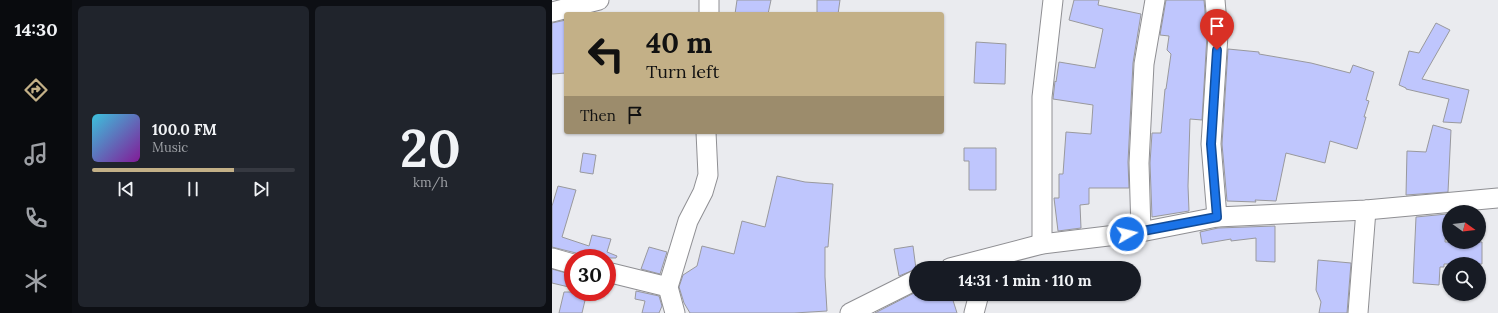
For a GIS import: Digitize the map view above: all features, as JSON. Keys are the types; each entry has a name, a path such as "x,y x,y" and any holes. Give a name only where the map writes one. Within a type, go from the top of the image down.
{"street":[{"path":"552,12 599,0"},
{"path":"709,0 709,12"},
{"path":"1042,244 1042,97 1053,0"},
{"path":"1141,232 1139,163 1144,64 1154,0"},
{"path":"1215,0 1218,35 1211,144 1217,217"},
{"path":"676,313 668,287 688,221 703,192 708,176 706,134"},
{"path":"993,261 1042,244 1141,232 1217,217 1366,210 1498,198"},
{"path":"1358,313 1366,210"},
{"path":"552,258 564,261"},
{"path":"616,274 668,287"},
{"path":"850,313 909,284"},
{"path":"974,313 977,301"}],"building":[{"path":"737,0 771,0 768,12 735,12"},
{"path":"817,0 840,0 838,12 817,12"},
{"path":"1074,0 1099,0 1098,5 1141,14 1133,63 1128,162 1129,188 1089,188 1089,204 1080,205 1081,228 1058,231 1054,198 1059,198 1059,174 1063,174 1066,132 1091,134 1093,105 1053,99 1059,62 1095,68 1103,29 1069,20"},
{"path":"1166,0 1204,0 1207,35 1202,120 1190,119 1188,186 1189,211 1152,217 1150,163 1152,133 1161,133 1165,89 1171,54 1167,50 1169,36 1160,35"},
{"path":"564,20 564,73 552,74 552,23"},
{"path":"1436,23 1450,30 1422,79 1469,90 1461,123 1443,122 1449,99 1406,89 1399,85 1409,51 1419,53"},
{"path":"976,42 1006,44 1005,84 974,83"},
{"path":"1228,49 1259,52 1259,54 1311,63 1350,73 1353,65 1374,72 1366,100 1369,101 1364,117 1366,117 1357,149 1330,141 1325,163 1286,153 1276,201 1227,201 1222,144"},
{"path":"1433,125 1451,130 1448,192 1406,195 1407,151 1426,152"},
{"path":"964,148 996,148 996,190 969,190 969,161 964,161"},
{"path":"583,153 596,155 593,174 580,172"},
{"path":"777,176 805,182 833,184 828,247 825,247 827,311 794,313 690,313 684,303 679,287 683,275 697,266 702,246 734,254 742,221 765,227"},
{"path":"558,186 576,190 562,237 589,246 592,235 611,239 608,249 564,250 552,247 552,206"},
{"path":"1442,214 1442,249 1482,249 1482,257 1442,257 1439,285 1413,283 1416,217"},
{"path":"1275,226 1275,262 1256,261 1256,238 1231,241 1231,239 1202,244 1200,232 1218,228"},
{"path":"913,246 915,261 909,261 909,272 899,276 894,249"},
{"path":"649,247 667,252 660,274 641,269"},
{"path":"1318,260 1351,263 1347,313 1319,313 1321,302 1316,290"},
{"path":"552,269 564,272 564,286 552,283"},
{"path":"636,291 659,296 662,306 659,313 642,313 645,301 635,299"},
{"path":"564,292 564,301 585,301 582,313 559,313"},
{"path":"909,296 909,301 953,301 957,313 875,313"}],"route":[{"path":"1127,234 1217,217 1211,144 1217,50"}]}
